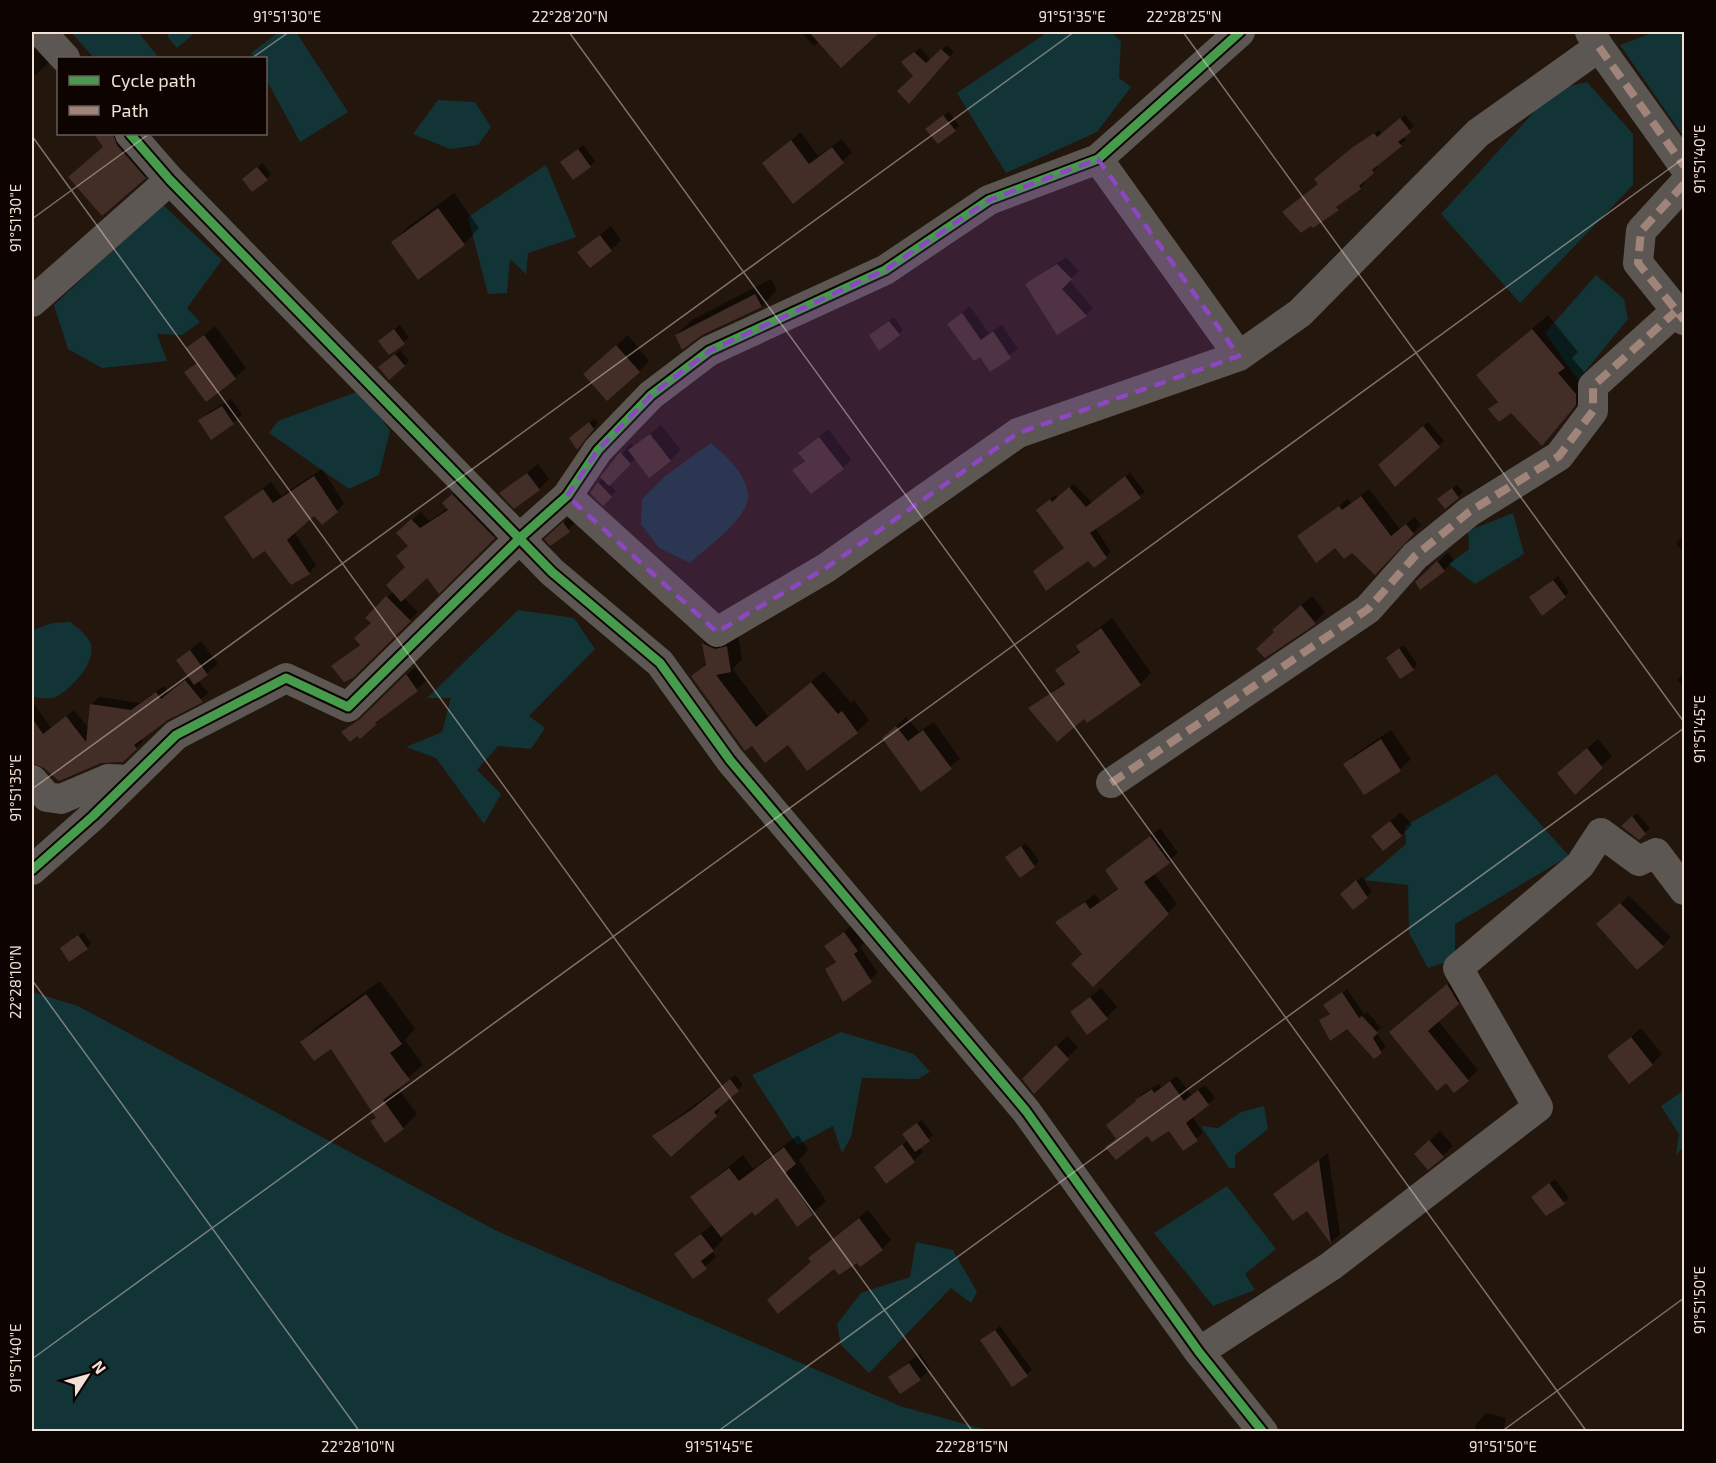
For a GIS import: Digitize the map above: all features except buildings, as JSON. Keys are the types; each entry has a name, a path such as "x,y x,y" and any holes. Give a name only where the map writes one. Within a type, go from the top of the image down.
{"street":[{"path":"41,32 64,57"},
{"path":"32,870 176,735 286,678 348,706 521,537 567,496 598,450 651,395 709,351 885,270 989,200 1098,159 1240,32"},
{"path":"567,496 717,632 826,568 1018,433 1239,356 1300,313 1478,133 1595,39 1684,166"},
{"path":"131,135 170,180 521,537 552,572 660,663 730,760 1026,1111 1199,1352 1263,1431"},
{"path":"1098,159 1239,356"},
{"path":"32,302 170,180"},
{"path":"1111,783 1368,609 1415,556 1469,512 1559,456 1593,411 1593,386 1680,316 1638,263 1641,231 1684,184"},
{"path":"32,780 47,797 61,799 108,779 130,780"},
{"path":"1199,1352 1330,1266 1538,1107 1458,968 1580,865 1601,832 1640,861 1656,853 1684,890"}],"highlighted area":[{"path":"1098,159 1239,356 1018,433 826,568 717,632 567,496 598,450 651,395 709,351 885,270 989,200"}],"water":[{"path":"71,32 138,32 158,57 93,57"},
{"path":"170,32 196,32 177,48 167,36"},
{"path":"279,32 296,32 348,112 300,142 267,81 267,57 253,57 251,53"},
{"path":"1048,32 1110,32 1121,41 1119,78 1131,87 1097,132 1006,173 957,93"},
{"path":"1655,32 1684,32 1684,137 1620,45"},
{"path":"1587,82 1633,134 1633,185 1520,303 1441,214 1554,90"},
{"path":"438,100 475,102 491,127 478,145 450,149 413,134"},
{"path":"546,165 576,237 528,253 526,274 510,259 507,293 488,294 468,217"},
{"path":"162,204 222,260 187,308 200,322 182,335 157,334 167,361 102,368 68,349 54,305"},
{"path":"1596,275 1624,299 1628,319 1578,380 1545,333"},
{"path":"362,390 390,431 379,475 349,489 269,433 278,421"},
{"path":"711,443 729,460 745,481 748,497 741,515 715,542 690,563 659,548 641,524 642,499 664,477"},
{"path":"1513,513 1524,554 1475,584 1449,564 1469,549 1468,531"},
{"path":"518,610 574,618 595,649 529,716 545,728 531,749 498,746 477,770 501,794 484,824 436,758 406,747 442,732 451,698 427,698"},
{"path":"70,622 84,633 90,642 92,650 90,658 81,675 60,695 53,698 34,697 32,630 53,623"},
{"path":"1496,774 1569,856 1455,924 1455,959 1428,968 1409,933 1408,885 1364,880 1406,844 1405,826"},
{"path":"32,992 78,1006 495,1230 900,1406 990,1431 32,1431"},
{"path":"841,1032 914,1054 930,1072 918,1079 862,1078 851,1137 842,1153 833,1126 797,1145 752,1075"},
{"path":"1684,1090 1684,1146 1676,1155 1679,1134 1661,1106"},
{"path":"1264,1106 1268,1129 1235,1155 1235,1168 1229,1168 1201,1126 1218,1128 1241,1112"},
{"path":"1227,1186 1276,1249 1245,1274 1255,1290 1213,1306 1154,1233"},
{"path":"916,1242 953,1250 977,1292 971,1303 951,1288 869,1373 841,1345 837,1324 861,1293 910,1277"}],"marked path":[{"path":"1599,47 1684,166"},
{"path":"1684,184 1641,231 1638,263 1684,320"},
{"path":"1111,783 1368,609 1415,556 1469,512 1559,456 1593,411 1593,386 1675,312"}],"cycle path":[{"path":"32,870 93,816 176,735 286,678 348,707 521,537 567,496 598,450 651,395 709,351 885,270 989,200 1098,159 1240,32"},
{"path":"131,135 170,180 552,572 660,663 730,760 1026,1111 1199,1352 1263,1432"}]}
